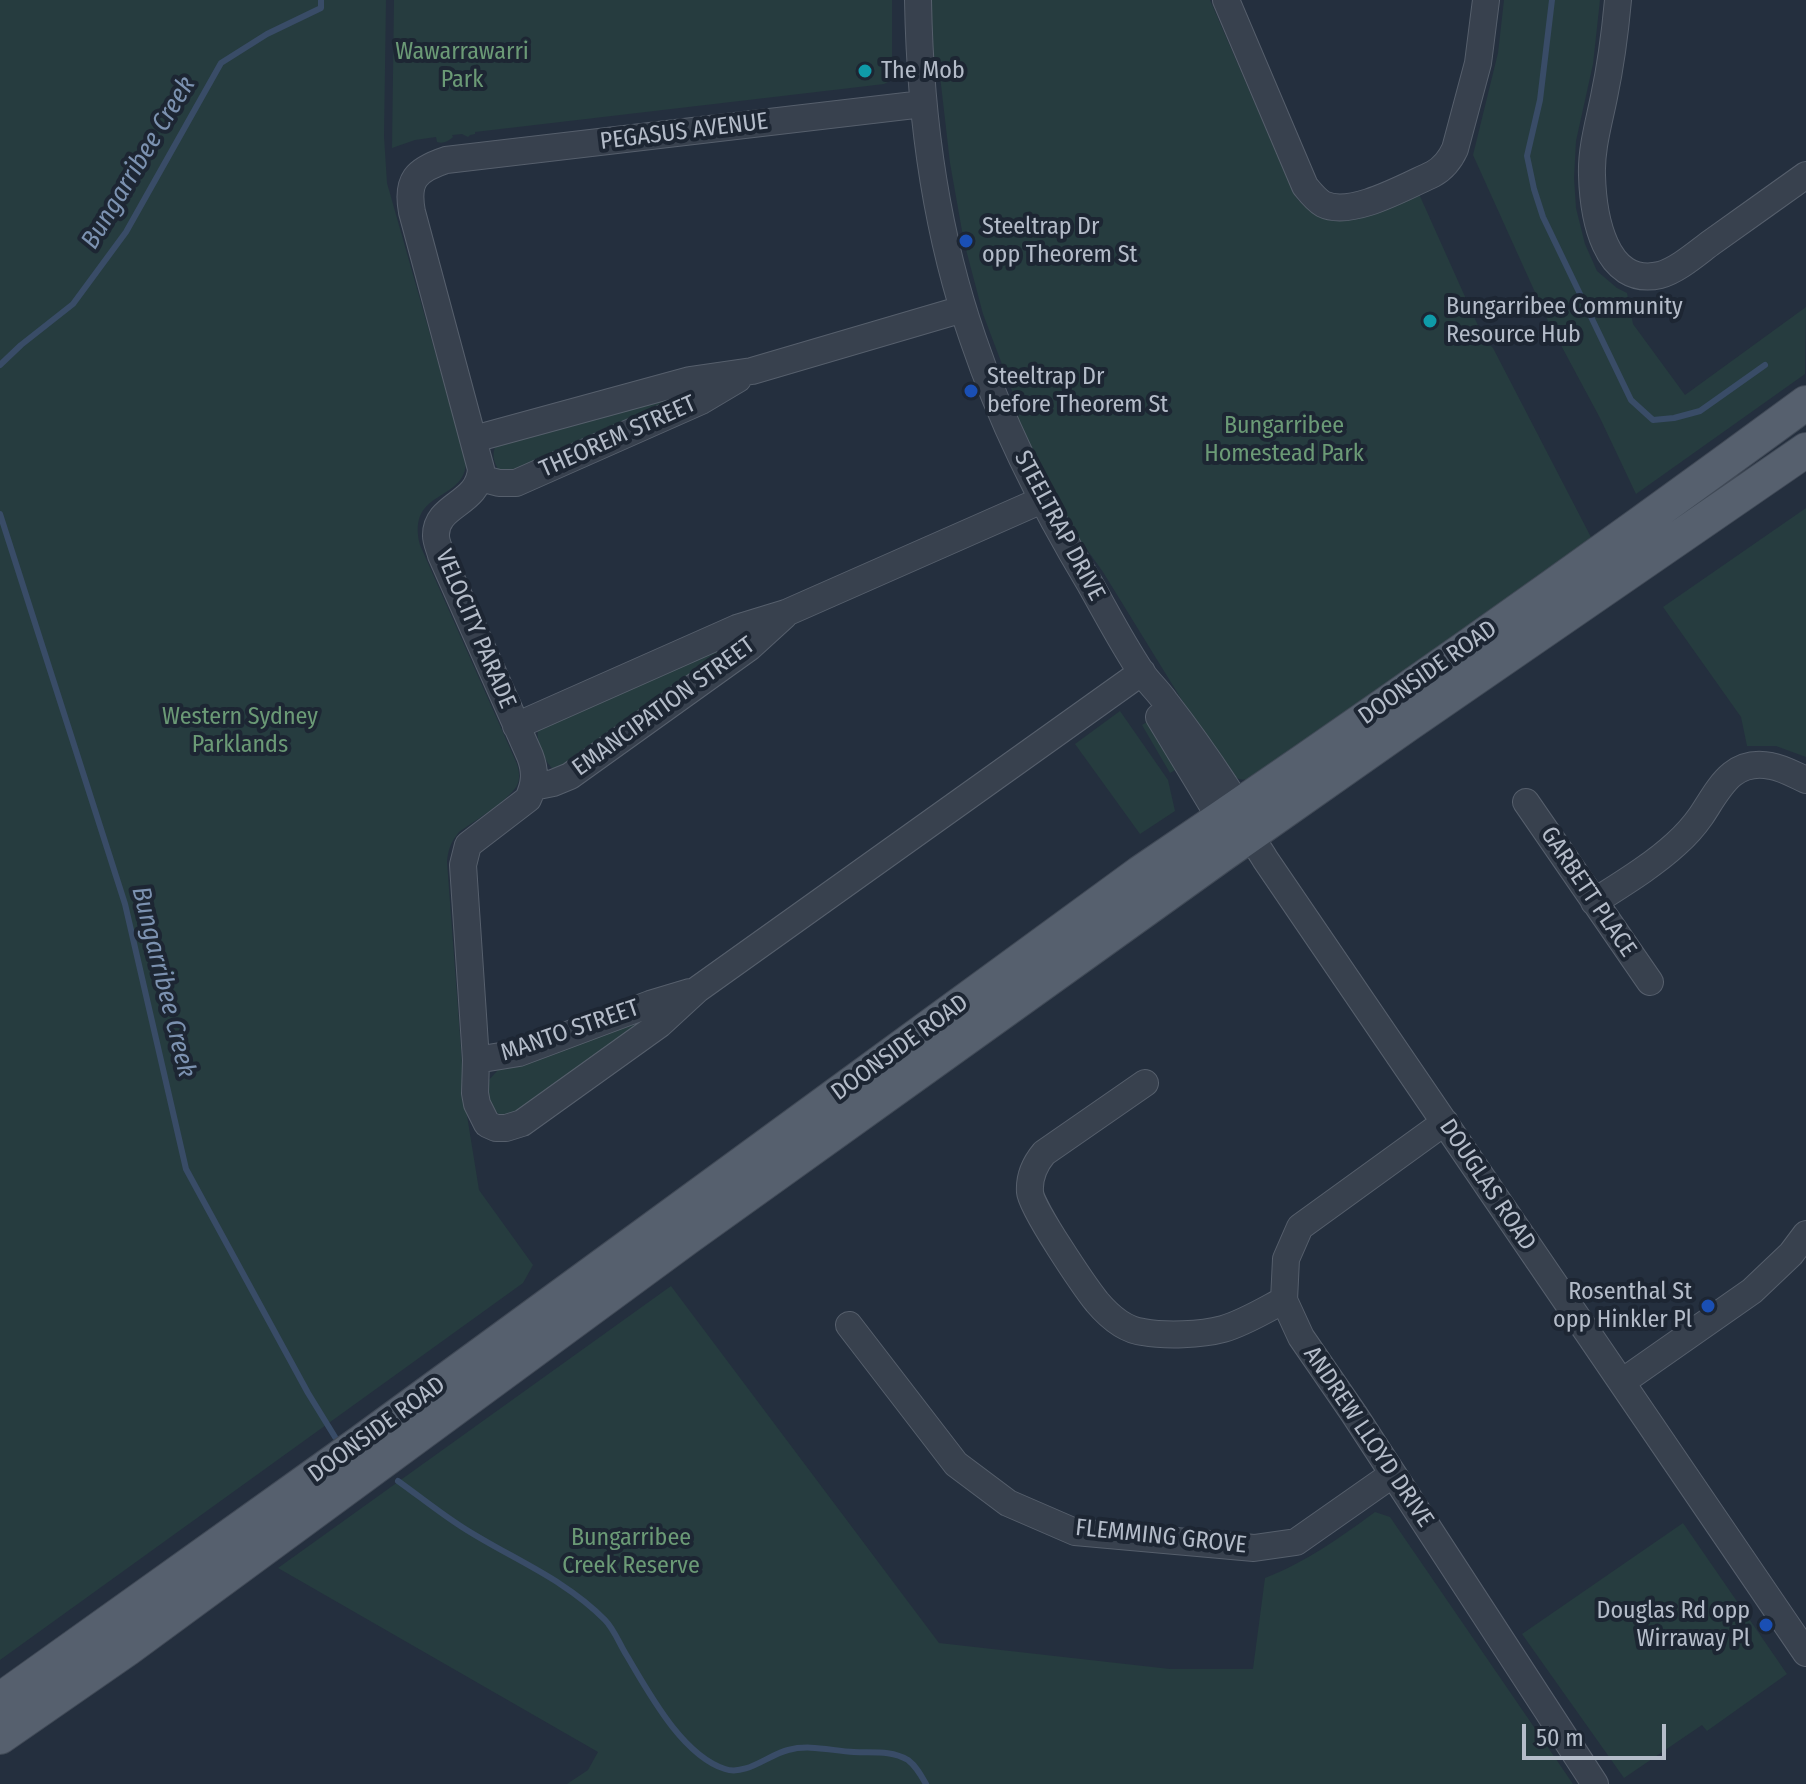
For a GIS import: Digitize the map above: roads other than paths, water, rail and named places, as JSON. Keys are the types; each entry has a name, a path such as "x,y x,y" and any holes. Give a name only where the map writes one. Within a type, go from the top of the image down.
{"main road":[{"name":"DOONSIDE ROAD","path":"0,1737 140,1640 688,1237 1236,820 1806,403"},
{"name":"DOONSIDE ROAD","path":"0,1700 373,1433 1140,873 1433,706 1806,450"}],"street":[{"name":"STEELTRAP DRIVE","path":"918,0 923,104 938,209 963,309 982,367 1002,416 1063,540 1236,820"},
{"path":"1226,0 1305,186 1316,199 1341,208 1359,206 1433,174 1450,160 1478,63 1486,0"},
{"path":"1618,0 1614,45 1592,175 1600,232 1605,246 1619,266 1628,272 1660,275 1692,257 1806,175"},
{"name":"PEGASUS AVENUE","path":"474,439 410,199 410,189 416,175 446,160 923,104"},
{"name":"THEOREM STREET","path":"474,439 690,380 752,371 963,309"},
{"name":"THEOREM STREET","path":"480,478 516,483 701,401 752,371"},
{"path":"474,439 480,478"},
{"name":"VELOCITY PARADE","path":"480,478 468,496 440,518 436,535 441,555 533,765 533,787"},
{"name":"EMANCIPATION STREET","path":"516,726 737,628 786,613 1042,500"},
{"name":"EMANCIPATION STREET","path":"533,787 570,776 750,647 786,613"},
{"name":"MANTO STREET","path":"698,989 519,1053 476,1060 475,1093 481,1115 487,1124 496,1128 522,1123 660,1024 698,989 1142,672"},
{"path":"1594,902 1677,843 1698,820 1721,785 1737,771 1758,764 1769,765 1806,780"},
{"path":"476,1060 463,877 465,853 475,838 528,799 533,787"},
{"name":"GARBETT PLACE","path":"1526,802 1650,982"},
{"name":"DOUGLAS ROAD","path":"1236,820 1806,1653"},
{"path":"1145,1083 1044,1153 1036,1162 1031,1175 1030,1195 1039,1214 1097,1302 1118,1322 1141,1332 1198,1334 1225,1329 1284,1300"},
{"name":"ANDREW LLOYD DRIVE","path":"1445,1122 1300,1227 1286,1259 1284,1300 1301,1337 1595,1784"},
{"path":"1622,1382 1745,1297 1801,1252"},
{"name":"FLEMMING GROVE","path":"849,1325 956,1464 1008,1503 1075,1532 1254,1548 1296,1542 1393,1474"}],"waterway":[{"name":"Bungarribee Creek","path":"0,365 73,304 126,232 221,63 267,34 321,8 321,0"},
{"path":"1552,0 1540,100 1527,156 1543,217 1631,400 1653,420 1674,418 1700,411 1765,365"},
{"name":"Bungarribee Creek","path":"0,514 125,904 186,1169 335,1437"},
{"name":"Bungarribee Creek","path":"398,1481 462,1527 554,1580 589,1605 611,1628 668,1721 709,1762 725,1769 741,1770 796,1748 881,1753 908,1760 926,1784"}],"place":[{"name":"The Mob","path":"865,71"},
{"name":"Steeltrap Dr opp Theorem St","path":"966,241"},
{"name":"Bungarribee Community Resource Hub","path":"1430,321"},
{"name":"Steeltrap Dr before Theorem St","path":"971,391"},
{"name":"Rosenthal St opp Hinkler Pl","path":"1708,1306"},
{"name":"Douglas Rd opp Wirraway Pl","path":"1766,1625"}],"park label":[{"name":"Wawarrawarri Park","path":"462,66"},
{"name":"Bungarribee Homestead Park","path":"1284,440"},
{"name":"Western Sydney Parklands","path":"240,731"},
{"name":"Bungarribee Creek Reserve","path":"631,1552"}]}
